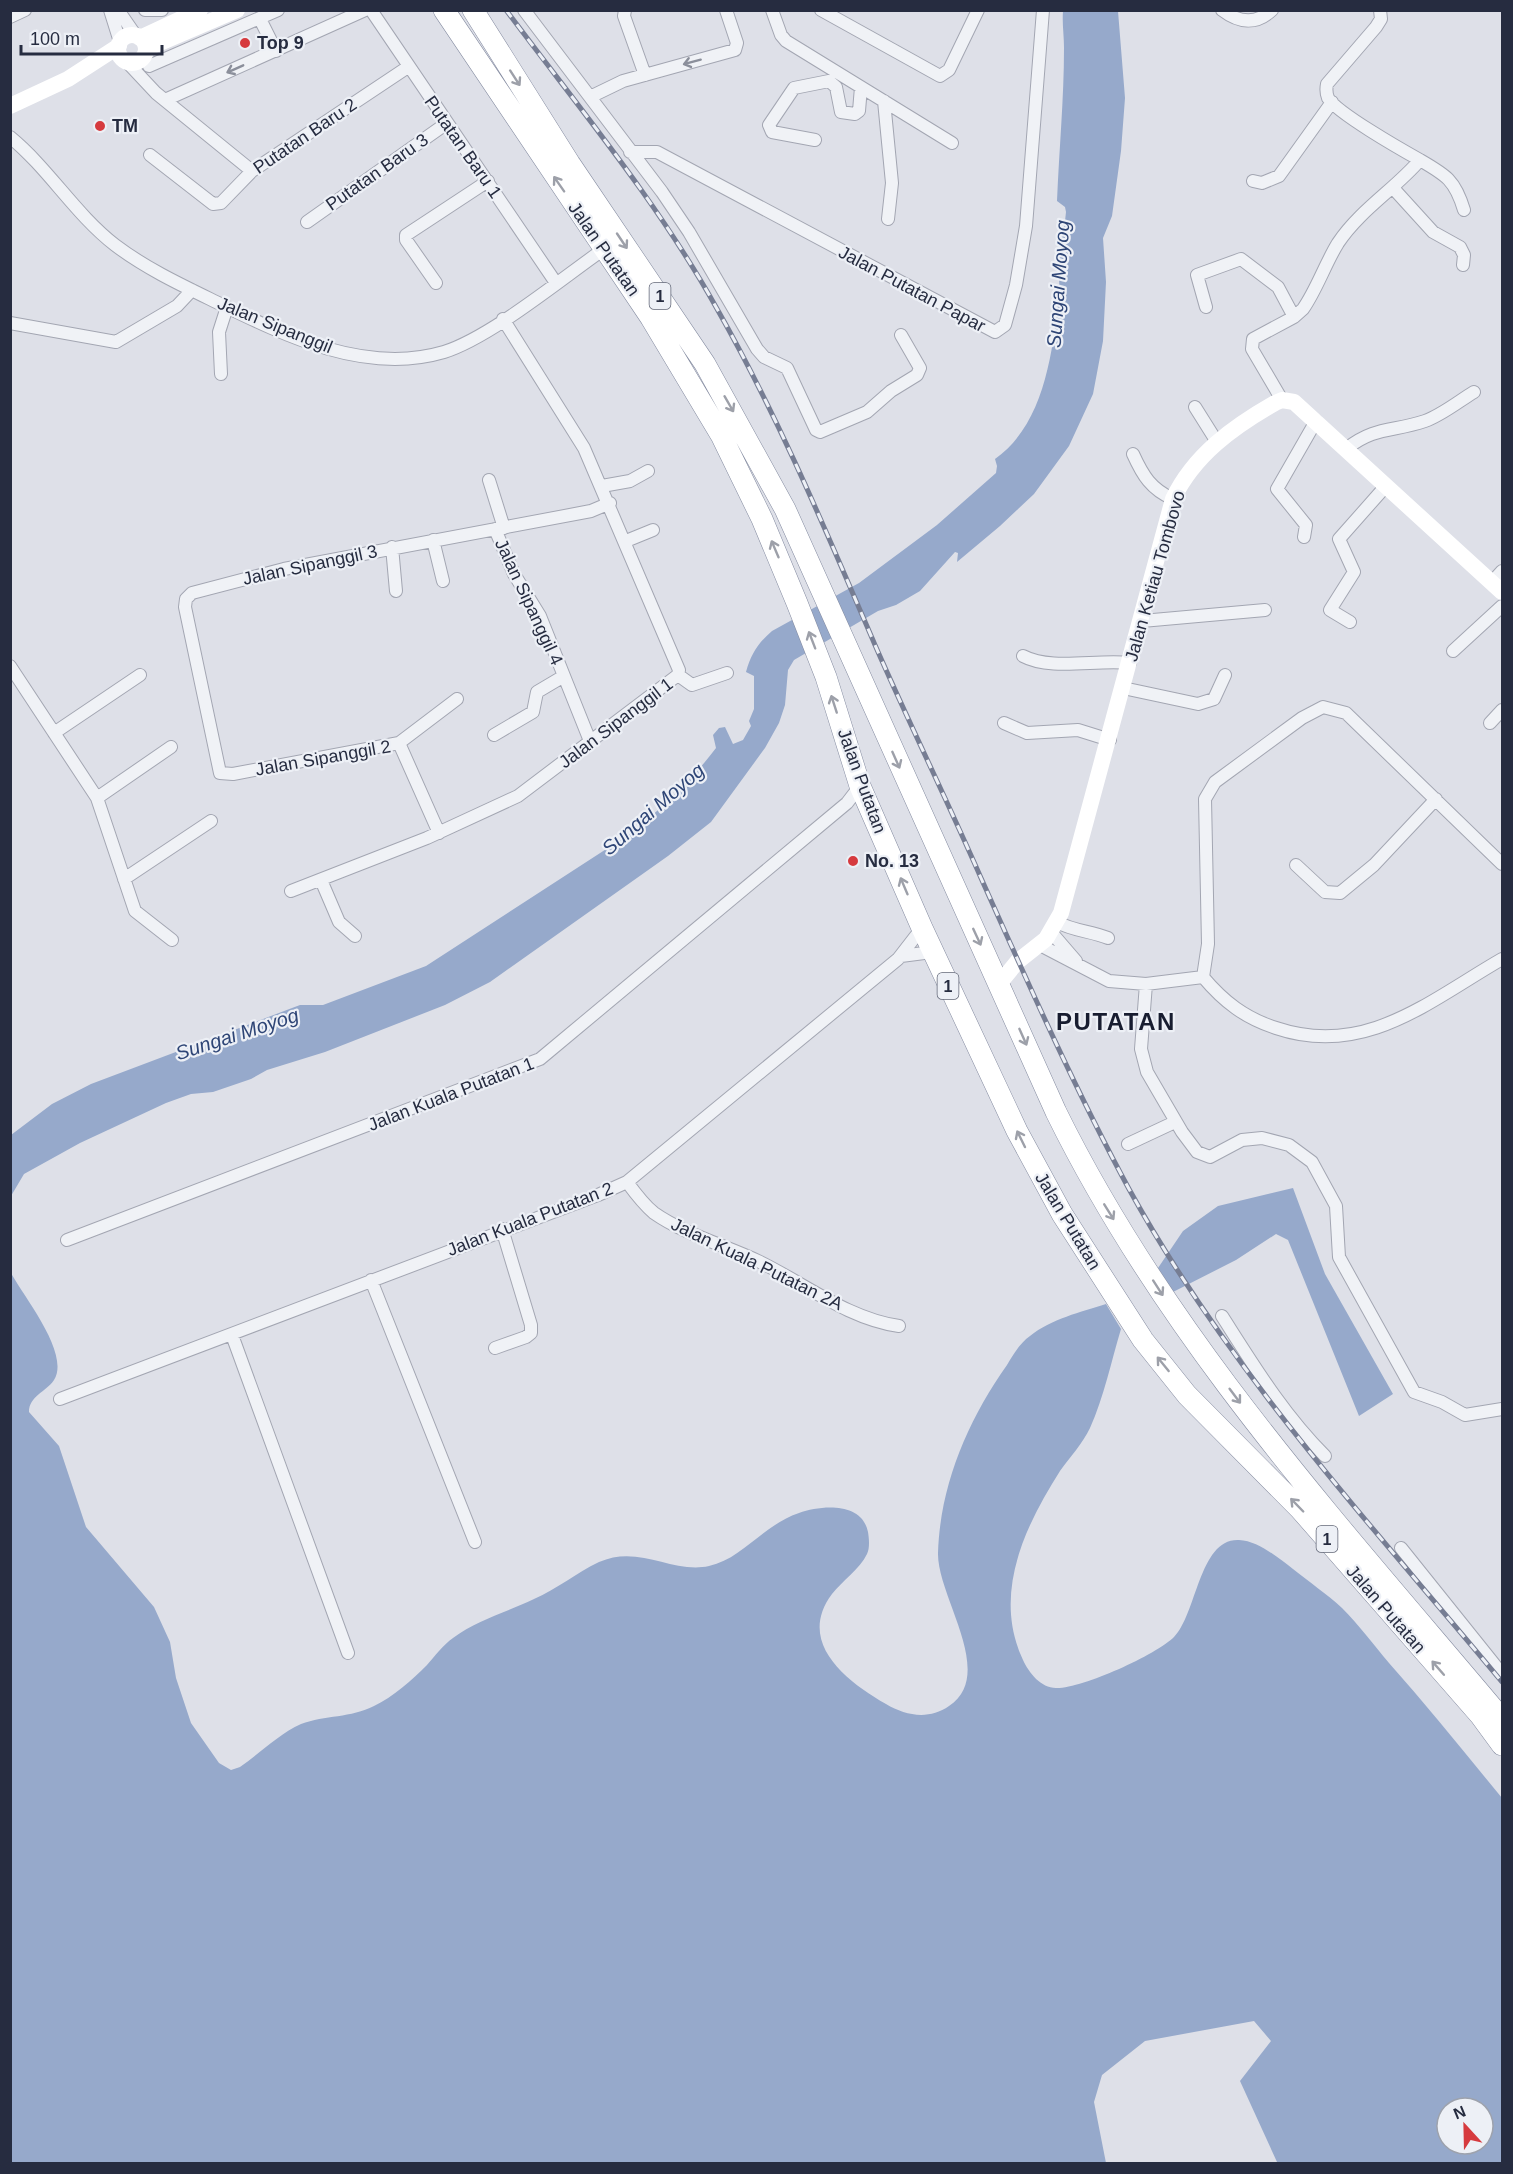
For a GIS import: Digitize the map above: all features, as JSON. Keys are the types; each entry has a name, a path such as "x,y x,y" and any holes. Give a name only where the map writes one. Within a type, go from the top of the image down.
{"highway":[{"name":"Jalan Putatan","path":"444,10 704,403 762,519 797,603 826,678 860,786 932,952 1045,1185 1143,1340 1205,1415 1300,1509 1480,1715 1503,1745"},
{"name":"Jalan Putatan","path":"473,10 723,393 785,509 846,649 1082,1166 1176,1315 1245,1410 1353,1545 1503,1719"},
{"path":"478,62 485,53 497,49"},
{"path":"1351,1570 1357,1557 1353,1545"},
{"path":"1466,1676 1465,1686 1480,1715"}],"street":[{"path":"10,17 25,10"},
{"path":"110,10 160,96"},
{"path":"118,10 134,50 160,96 252,171"},
{"path":"145,10 162,10"},
{"path":"134,50 200,10"},
{"path":"10,106 134,50 237,10"},
{"path":"134,50 260,19 278,10"},
{"path":"160,96 276,51 365,10"},
{"name":"Putatan Baru 1","path":"371,10 556,283"},
{"path":"524,10 689,232 757,350 764,357 787,368 818,432 867,412 891,391 917,375 920,368 901,335"},
{"path":"625,10 624,16 645,75"},
{"path":"590,98 612,84 735,50 737,43 726,10"},
{"path":"772,10 781,35 786,41 952,143"},
{"path":"821,10 940,76 949,70 978,10"},
{"name":"Jalan Putatan Papar","path":"630,152 657,152 995,332 1005,325 1016,285 1026,226 1043,10"},
{"path":"1222,10 1242,21 1254,21 1272,10"},
{"path":"1380,11 1381,19 1376,27 1327,84 1326,90 1332,102 1392,145 1445,174 1453,183 1464,210"},
{"path":"260,19 276,51"},
{"name":"Putatan Baru 2","path":"150,155 217,205 252,171 408,67"},
{"path":"815,140 772,132 769,129 769,125 791,92 800,85 829,81 836,87 841,112 855,114 859,111 861,87"},
{"path":"884,101 892,183 888,219"},
{"path":"1253,181 1262,183 1279,176 1332,102"},
{"name":"Putatan Baru 3","path":"307,222 447,123"},
{"name":"Jalan Sipanggil","path":"10,137 114,244 161,274 227,307 312,344 354,355 392,360 420,358 445,352 504,319 604,249"},
{"path":"1420,160 1393,188 1370,207 1338,243 1311,297 1294,317 1258,336 1251,344 1281,400 1294,402 1385,487 1499,582"},
{"path":"436,283 406,240 406,235 488,181"},
{"path":"1393,188 1433,232 1460,247 1464,255 1463,265"},
{"path":"1206,307 1197,275 1241,259 1278,287 1294,317"},
{"path":"10,323 116,342 177,306 192,290"},
{"path":"221,374 219,332 227,307"},
{"name":"Jalan Sipanggil 1","path":"291,891 439,833 518,796 678,675 679,670 664,631 584,448 504,319"},
{"path":"1346,449 1363,436 1378,430 1428,420 1474,392"},
{"name":"Jalan Ketiau Tombovo","path":"999,984 1017,962 1040,945 1054,927 1110,740 1173,499 1192,466 1218,442 1281,400"},
{"path":"1195,407 1218,442"},
{"path":"1304,537 1306,525 1277,489 1316,421"},
{"path":"1134,454 1146,481 1157,492 1173,499"},
{"path":"602,486 621,484 648,471"},
{"name":"Jalan Sipanggil 4","path":"489,480 499,529 514,573 540,616 590,741"},
{"path":"1350,622 1330,610 1354,572 1339,539 1385,487"},
{"name":"Jalan Sipanggil 3","path":"220,772 185,607 186,599 192,593 272,571 591,511 610,503"},
{"path":"626,542 653,530"},
{"path":"433,540 443,581"},
{"path":"392,547 396,591"},
{"path":"1453,651 1503,606"},
{"path":"1142,621 1265,610"},
{"path":"1023,656 1044,664 1102,661 1130,663"},
{"path":"10,666 97,798 135,911 172,940"},
{"path":"678,675 692,685 727,673"},
{"path":"54,733 140,675"},
{"path":"1123,688 1198,704 1214,699 1225,675"},
{"path":"494,735 533,712 537,692 564,676"},
{"path":"399,744 457,699"},
{"path":"1203,977 1208,944 1205,799 1215,782 1302,718 1323,708 1346,713 1503,864"},
{"path":"1490,723 1503,710"},
{"path":"1004,723 1027,733 1078,730 1110,740"},
{"name":"Jalan Sipanggil 2","path":"220,772 233,774 399,744 439,833"},
{"path":"97,798 171,747"},
{"name":"Jalan Kuala Putatan 1","path":"67,1240 540,1059 852,798 860,786"},
{"path":"1296,865 1325,892 1340,894 1374,865 1436,799"},
{"path":"837,810 856,805 869,806"},
{"path":"124,879 211,821"},
{"path":"321,880 339,922 355,936"},
{"path":"1054,927 1085,930 1108,938"},
{"path":"1054,927 1078,964"},
{"name":"Jalan Kuala Putatan 2","path":"60,1399 502,1230 598,1196 627,1182 901,956 922,928"},
{"path":"1040,945 1109,981 1146,984 1203,977"},
{"path":"901,956 932,952"},
{"path":"1203,977 1230,1005 1256,1021 1296,1034 1342,1038 1394,1020 1503,959"},
{"path":"988,960 1004,963 1017,962"},
{"path":"1146,984 1142,1038 1143,1061 1175,1122 1197,1152 1204,1157 1216,1156 1234,1144 1252,1138 1277,1140 1302,1152 1323,1178 1336,1206 1339,1257 1414,1392 1442,1402 1465,1415 1503,1409"},
{"path":"1128,1143 1175,1122"},
{"name":"Jalan Kuala Putatan 2A","path":"627,1182 646,1206 663,1218 757,1261 861,1315 880,1323 899,1326"},
{"path":"495,1348 531,1333 531,1324 502,1230"},
{"path":"371,1281 475,1542"},
{"path":"1222,1316 1275,1400 1299,1430 1326,1456"},
{"path":"232,1335 348,1653"},
{"path":"1401,1548 1503,1674"}],"water":[{"name":"Sungai Moyog","path":"1063,11 1118,11 1125,98 1121,151 1112,216 1103,238 1106,282 1103,341 1093,394 1069,446 1034,494 957,562 958,553 955,552 920,591 896,605 878,611 794,660 788,670 785,705 779,723 765,748 711,822 668,856 490,982 445,1005 325,1052 267,1070 251,1079 213,1092 191,1094 166,1103 80,1143 24,1174 11,1196 11,1135 52,1104 91,1084 300,1005 323,1005 426,966 631,833 677,793 707,760 716,748 713,735 719,728 725,727 733,744 743,740 751,726 749,721 754,709 754,676 746,672 756,649 767,635 859,583 937,525 996,473 995,459 1012,444 1036,406 1044,384 1054,338 1059,293 1059,257 1066,212 1065,207 1057,201 1063,86"},
{"path":"1293,1188 1325,1274 1393,1394 1359,1416 1288,1240 1276,1234 1236,1260 1173,1292 1158,1268 1183,1231 1218,1206"},
{"path":"10,1271 43,1324 56,1355 57,1369 54,1380 35,1398 29,1412 59,1446 86,1527 154,1607 170,1642 176,1678 191,1723 219,1763 231,1770 240,1767 277,1738 301,1724 356,1713 381,1702 409,1682 446,1644 462,1632 542,1595 599,1562 614,1557 628,1556 682,1566 709,1566 732,1556 786,1518 819,1508 840,1508 858,1515 864,1522 869,1537 869,1549 864,1559 832,1594 822,1612 820,1628 823,1644 830,1658 856,1684 901,1711 926,1715 949,1706 962,1692 967,1675 966,1655 940,1571 938,1553 944,1503 959,1454 980,1408 1023,1342 1038,1330 1057,1321 1106,1304 1121,1329 1095,1416 1087,1434 1060,1471 1035,1514 1017,1561 1012,1586 1011,1610 1014,1635 1023,1660 1032,1675 1041,1683 1056,1688 1068,1687 1100,1677 1151,1653 1174,1637 1182,1626 1200,1579 1215,1551 1226,1543 1239,1540 1254,1543 1275,1555 1342,1608 1502,1798 1502,2163 1277,2162 1240,2081 1271,2041 1254,2021 1145,2041 1102,2075 1094,2102 1106,2163 11,2163"}],"railway":[{"path":"506,10 643,192 693,268 739,348 800,474 1052,1035 1109,1151 1168,1256 1256,1383 1303,1444 1502,1682"}],"place":[{"name":"Top 9","path":"245,43"},
{"name":"TM","path":"100,126"},
{"name":"No. 13","path":"853,861"}],"district":[{"name":"PUTATAN","path":"1116,1022"}]}
